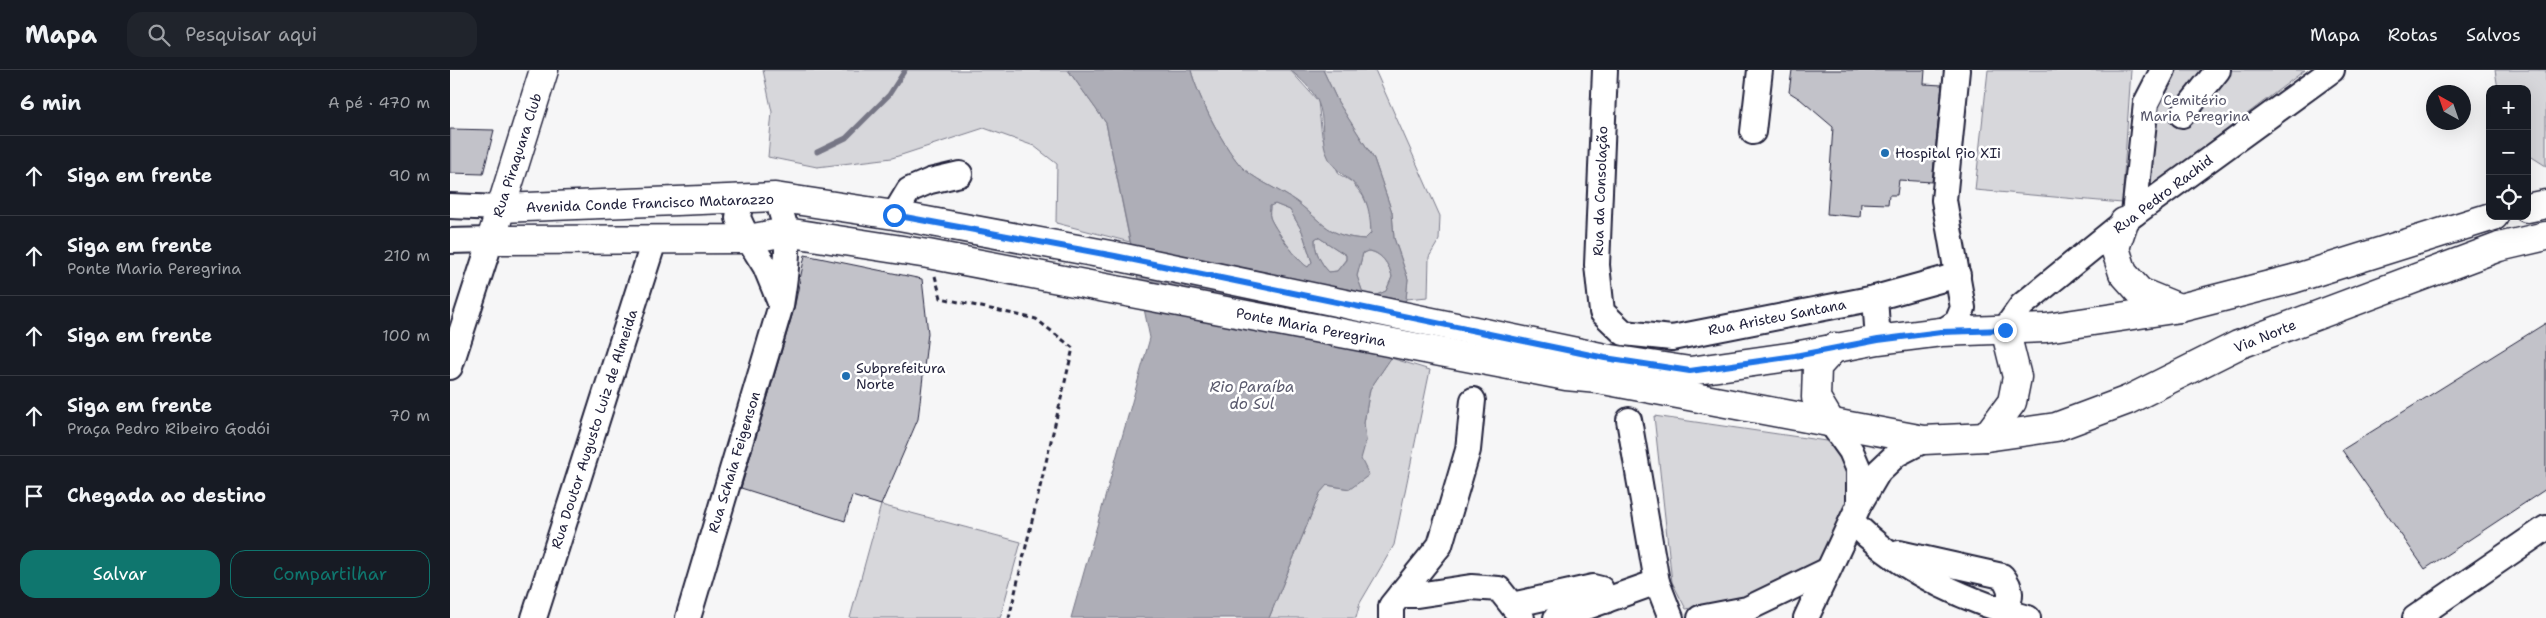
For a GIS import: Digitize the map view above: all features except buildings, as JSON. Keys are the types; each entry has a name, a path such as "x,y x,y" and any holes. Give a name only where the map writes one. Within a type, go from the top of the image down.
{"main road":[{"name":"Rua Piraquara Club","path":"491,240 544,70"},
{"name":"Avenida Conde Francisco Matarazzo","path":"500,208 775,197 894,215 1115,256"},
{"path":"2531,207 2546,204"},
{"path":"2129,218 2115,248 2123,274 2140,292 2180,308"},
{"path":"1602,368 1690,371 1795,356 1878,340 1941,332 2046,328 2180,308 2293,279 2486,219"},
{"path":"491,240 654,241 748,239 786,232 928,254"},
{"name":"Via Norte","path":"1602,368 1831,423 1924,440 1986,437 2056,427 2128,400 2238,345 2499,247 2546,236"},
{"name":"Ponte Maria Peregrina","path":"928,254 1566,376 1602,368"},
{"name":"Ponte Maria Peregrina","path":"1115,256 1602,368"},
{"path":"1986,437 2012,402 2018,377 2005,330"},
{"path":"1831,423 1816,398 1817,367 1835,347"}],"street":[{"name":"Rua da Consolação","path":"1602,312 1596,265 1605,70"},
{"path":"1752,132 1760,70"},
{"path":"1941,332 1958,322 1963,308 1958,275 1952,258 1944,200 1957,70"},
{"path":"2129,218 2146,104 2163,70"},
{"path":"2182,115 2218,70"},
{"name":"Rua Pedro Rachid","path":"2005,330 2022,305 2129,218 2332,70"},
{"path":"894,215 909,190 930,181 960,174"},
{"name":"Rua Schaia Feigenson","path":"688,618 781,305 788,264 784,215 775,197"},
{"path":"740,198 738,218 748,239 765,266 781,305"},
{"name":"Avenida Conde Francisco Matarazzo","path":"450,206 500,208"},
{"path":"450,241 491,240 450,368"},
{"name":"Rua Doutor Augusto Luiz de Almeida","path":"534,618 654,241"},
{"name":"Rua Aristeu Santana","path":"1602,312 1624,333 1672,338 1874,298 1958,275"},
{"path":"1874,298 1878,340"},
{"path":"1391,618 1391,606 1440,545 1468,450 1473,400"},
{"path":"1629,420 1657,582 1671,618"},
{"path":"1831,423 1851,451 1859,470 1855,513 1874,544 1937,584 1988,607 2017,615"},
{"path":"1806,618 1826,571 1879,470 1897,454 1924,440"},
{"path":"2415,618 2546,528"},
{"path":"1883,549 2002,576 2009,584 2017,615"},
{"path":"1700,618 1747,608 1826,571"},
{"path":"1556,618 1657,582"},
{"path":"1400,595 1416,595 1471,587 1499,589 1517,612 1593,587 1601,589 1605,601"}],"path":[{"path":"928,254 942,298 1036,319 1073,348 1009,618"}],"green space":[{"path":"763,70 1068,70 1106,123 1130,242 1056,223 1057,164 1034,146 984,128 892,158 817,167 768,157 772,112"},
{"path":"1191,70 1290,70 1318,101 1322,136 1339,174 1352,182 1363,196 1370,211 1371,233 1365,239 1353,238 1327,228 1297,202 1245,170 1221,138 1199,93"},
{"path":"1323,70 1375,70 1440,216 1439,240 1429,257 1428,297 1406,299 1408,279 1394,238 1392,212 1374,159 1338,102"},
{"path":"1988,70 2131,70 2122,203 1975,190"},
{"name":"Cemitério Maria Peregrina","path":"2173,70 2305,70 2151,187 2155,105"},
{"path":"2495,70 2546,70 2546,166 2531,157 2531,85 2497,85"},
{"path":"1275,204 1290,210 1302,231 1312,262 1308,267 1293,252 1272,222 1270,205"},
{"path":"1318,237 1346,255 1346,259 1337,271 1329,272 1323,265 1315,243 1315,239"},
{"path":"1367,251 1376,253 1384,260 1392,277 1386,291 1372,297 1363,293 1357,276 1363,253"},
{"path":"1391,358 1430,370 1394,545 1360,603 1356,618 1269,618 1320,493 1326,485 1350,489 1366,441 1364,423 1370,389"},
{"path":"1654,416 1826,441 1845,461 1851,497 1823,562 1741,599 1686,609 1672,582"},
{"path":"881,505 1021,542 1000,618 850,618"}],"water":[{"name":"Rio Paraíba do Sul","path":"1068,70 1191,70 1199,93 1221,138 1245,170 1297,202 1327,228 1353,238 1365,239 1371,233 1369,211 1365,198 1357,186 1336,169 1329,159 1324,145 1322,116 1318,102 1310,89 1290,70 1323,70 1338,102 1374,159 1392,212 1394,238 1408,279 1406,299 1391,358 1370,389 1364,423 1366,441 1361,459 1369,475 1350,489 1327,485 1320,493 1269,618 1071,618 1150,338 1106,123","holes":["1275,204 1290,210 1302,231 1312,262 1308,267 1293,252 1272,222 1270,206","1318,237 1346,255 1346,260 1337,271 1329,272 1323,265 1317,252 1315,239","1368,251 1377,253 1387,264 1392,277 1386,291 1372,297 1363,293 1357,276 1363,253"]}],"waterway":[{"path":"817,152 846,138 889,95 905,70"}],"place":[{"name":"Hospital Pio XIi","path":"1885,153"},
{"name":"Subprefeitura Norte","path":"846,376"}],"route":[{"path":"894,215 1115,256 1605,358 1690,371 1795,356 1878,340 1941,332 2005,330"}]}
